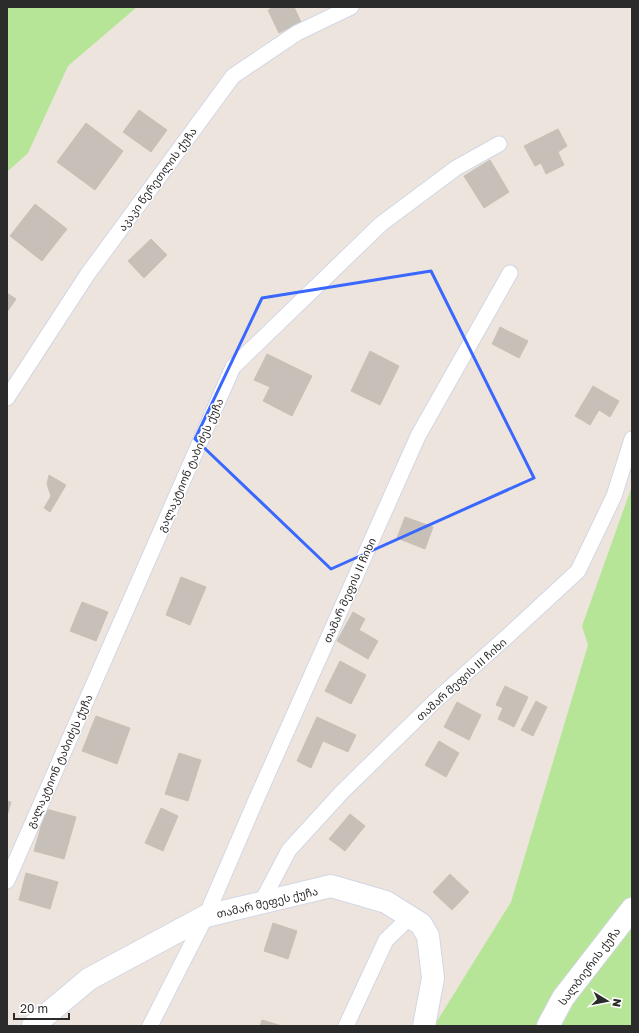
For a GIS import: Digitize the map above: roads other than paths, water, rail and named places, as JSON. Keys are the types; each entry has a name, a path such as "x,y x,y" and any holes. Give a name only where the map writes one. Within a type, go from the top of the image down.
{"street":[{"name":"აკაკი წერეთლის ქუჩა","path":"7,398 87,275 233,76 297,33 351,7"},
{"name":"გალაკტიონ ტაბიძეს ქუჩა","path":"7,881 233,367 381,224 456,168 499,144"},
{"name":"თამარ მეფის II ჩიხი","path":"150,1026 206,916 418,436 510,273"},
{"name":"თამარ მეფის III ჩიხი","path":"261,903 289,850 342,792 434,702 578,571 614,496 632,439"},
{"name":"თამარ მეფეს ქუჩა","path":"33,1026 89,979 206,916 331,886 386,902 421,924 428,936 433,978 424,1026"},
{"name":"სალბიერის ქუჩა","path":"548,1026 563,998 632,909"},
{"path":"346,1026 386,940 410,917"}]}
